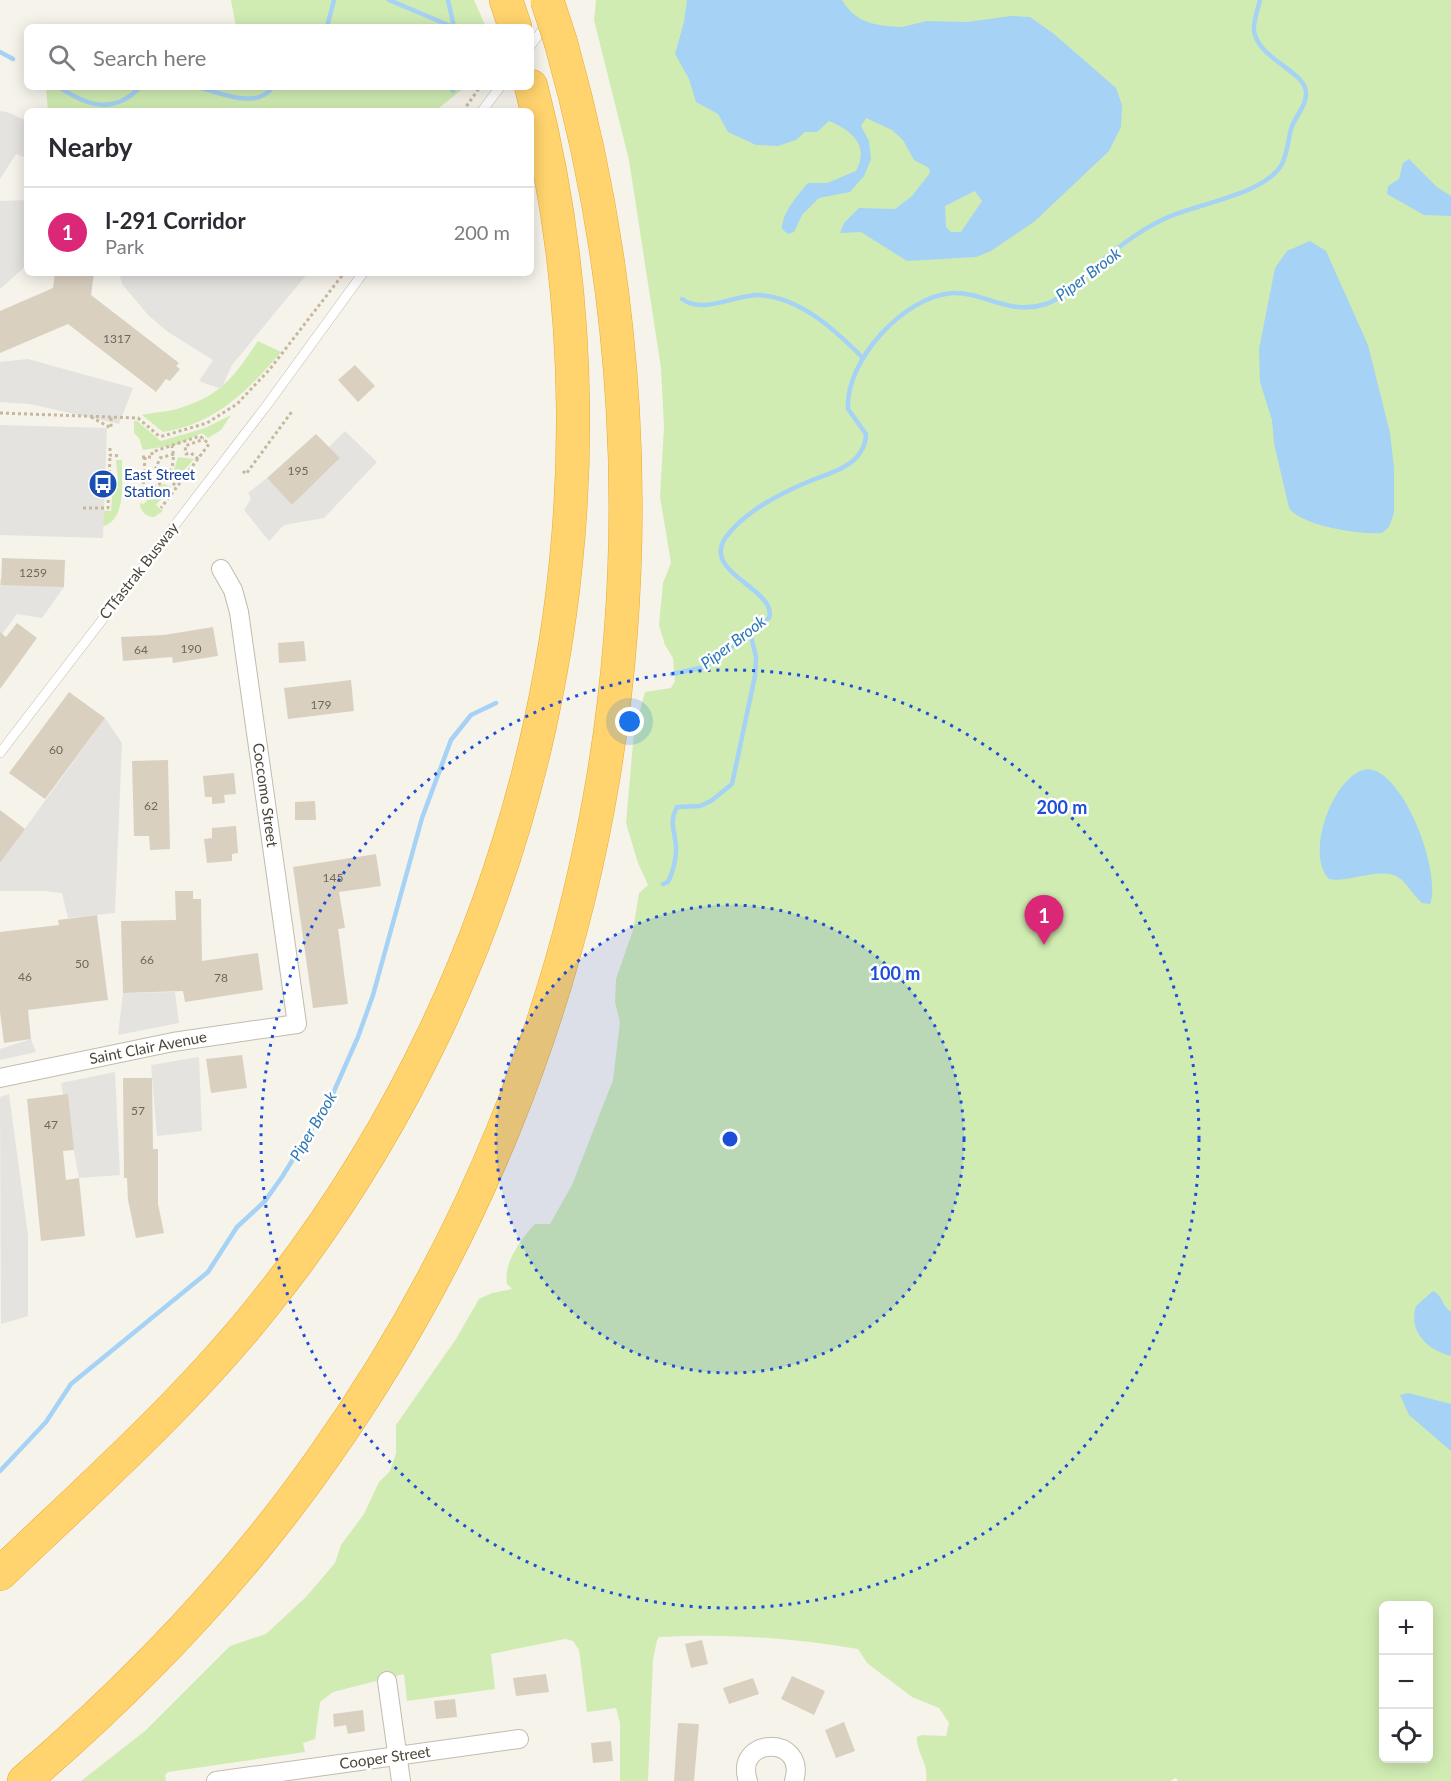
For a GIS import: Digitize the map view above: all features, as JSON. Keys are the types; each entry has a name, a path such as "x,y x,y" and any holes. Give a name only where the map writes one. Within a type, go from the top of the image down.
{"highway":[{"path":"506,0 513,24"},
{"path":"24,1781 105,1709 190,1623 270,1529 346,1425 407,1327 466,1213 515,1100 554,989 586,867 608,749 621,637 627,513 620,377 607,258 588,152 546,44 552,4"},
{"path":"0,1574 195,1384 264,1305 320,1231 374,1146 418,1067 457,986 492,896 519,811 548,690 563,590 572,488 573,402 566,285 552,179 532,90"}],"street":[{"name":"Coccomo Street","path":"221,569 233,590 239,612 297,1024"},
{"name":"Saint Clair Avenue","path":"0,1078 173,1042 297,1024"},
{"path":"387,1681 400,1781"},
{"name":"Cooper Street","path":"218,1781 519,1739"},
{"path":"748,1781 745,1771 750,1756 763,1747 771,1746 786,1751 792,1757 795,1765 794,1781"}],"lane":[{"path":"484,108 498,90"},
{"name":"CTfastrak Busway","path":"0,753 267,405 361,276"}],"path":[{"path":"465,108 478,90"},
{"path":"0,413 138,418 159,436 207,423 229,412 270,369 342,276"},
{"path":"243,471 246,474 293,410"},
{"path":"90,416 111,428 111,417"},
{"path":"161,508 209,444 200,436 152,452 152,457 144,457 143,489 157,486 166,479 171,471 174,454 172,446"},
{"path":"198,459 191,453 186,454 185,446 204,439"},
{"path":"83,508 108,508 110,448"},
{"path":"174,454 160,458 156,465 158,472 177,487"},
{"path":"110,455 120,456"},
{"path":"145,464 156,465"}],"green space":[{"path":"231,0 474,0 485,24 235,24"},
{"path":"596,0 1451,0 1451,1781 1178,1781 1176,1778 1170,1781 926,1781 926,1768 918,1748 917,1737 922,1735 946,1736 949,1723 939,1708 912,1697 867,1663 858,1649 783,1639 709,1636 659,1637 657,1640 653,1660 648,1781 620,1781 620,1723 616,1708 587,1712 579,1650 573,1641 565,1639 491,1654 495,1689 407,1701 404,1674 333,1692 320,1702 315,1739 303,1743 305,1752 168,1772 165,1775 166,1781 81,1781 145,1731 230,1646 266,1634 306,1597 335,1563 341,1545 364,1514 379,1482 390,1471 396,1453 396,1425 456,1339 479,1299 492,1293 512,1289 507,1284 506,1276 510,1260 524,1237 535,1224 550,1224 572,1185 613,1080 620,1022 615,1002 616,979 633,930 639,893 648,885 638,863 626,823 634,732 645,692 671,688 675,681 673,658 665,645 659,625 663,583 671,563 660,497 664,427 661,368 629,160 594,20"},
{"path":"46,90 461,90 439,108 48,108"},
{"path":"258,341 281,352 256,380 229,404 199,422 163,432 142,415 189,405 214,392 232,376"},
{"path":"231,415 221,430 208,438 202,433 176,445 143,450 139,438 134,433 134,421 137,421 161,441 205,428"},
{"path":"178,457 194,459 174,482 171,478"},
{"path":"116,460 122,460 119,509 116,517 110,523 101,527 0,502 111,511 112,496 118,480"},
{"path":"164,484 171,487 156,505 163,511 154,517 146,515 140,503 144,504 150,497 149,491"}],"shaded area":[{"path":"0,111 24,120 24,157 16,154 0,179"},
{"path":"24,200 24,268 0,289 0,201"},
{"path":"120,276 306,276 232,365 221,389 199,381 213,360 168,332 148,315 122,284"},
{"path":"28,359 133,388 119,424 30,404 0,402 0,362"},
{"path":"0,425 107,428 103,538 0,535"},
{"path":"345,431 377,462 324,518 284,525 269,541 244,510 251,499 248,493 267,478 292,505 340,458 329,447"},
{"path":"0,579 64,587 42,618 17,614 0,637"},
{"path":"105,718 122,743 115,913 68,918 62,893 0,891 0,863"},
{"path":"175,992 179,1023 118,1035 123,993"},
{"path":"31,1039 36,1052 0,1060 0,1049"},
{"path":"199,1057 202,1131 157,1136 151,1065"},
{"path":"115,1072 120,1175 79,1178 61,1083"},
{"path":"9,1094 28,1235 28,1316 1,1324 0,1097"}],"water":[{"path":"687,0 842,0 855,15 866,21 902,27 927,21 967,22 1011,16 1030,17 1054,34 1116,88 1122,105 1121,127 1109,151 1035,221 991,251 976,257 907,261 861,232 840,233 844,223 859,208 895,209 912,196 930,173 929,168 914,160 903,140 892,130 866,118 861,126 869,141 871,159 864,176 850,192 819,198 802,215 794,232 788,234 782,229 791,204 808,183 827,183 856,171 860,162 859,146 851,134 829,121 817,132 805,132 796,140 778,146 756,145 728,132 718,114 696,102 689,79 675,54 684,22","holes":["975,191 982,201 961,232 951,232 946,227 945,206"]},
{"path":"1409,159 1437,187 1451,196 1451,216 1424,215 1387,194 1388,186 1399,179 1403,163"},
{"path":"1310,241 1326,251 1368,345 1390,433 1394,468 1394,513 1389,527 1382,533 1332,528 1306,520 1289,508 1274,443 1272,420 1260,382 1259,349 1275,268 1287,251"},
{"path":"1368,769 1382,774 1395,787 1417,826 1431,871 1430,904 1422,903 1396,876 1377,874 1337,880 1329,879 1322,867 1321,834 1326,816 1344,784 1356,774"},
{"path":"1433,1291 1451,1312 1451,1356 1435,1349 1417,1332 1414,1315 1416,1306"},
{"path":"1408,1393 1451,1404 1451,1451 1409,1415 1400,1395"}],"building":[{"path":"55,276 94,276 91,295 179,363 176,366 180,369 170,381 166,379 156,392 68,324 0,353 0,311 53,288"},
{"path":"355,365 375,386 358,402 338,380"},
{"path":"316,434 340,458 292,505 267,478"},
{"path":"2,558 65,560 64,587 1,585"},
{"path":"17,623 37,638 0,689 0,632 6,637"},
{"path":"213,627 218,656 173,663 172,657 123,661 121,637 164,635"},
{"path":"304,641 306,661 279,663 278,643"},
{"path":"351,680 354,711 288,719 284,688"},
{"path":"69,692 105,718 45,799 9,773"},
{"path":"168,760 170,849 150,850 149,836 134,836 132,761"},
{"path":"234,773 236,794 224,795 225,803 212,804 212,797 205,797 203,776"},
{"path":"315,801 316,820 295,820 295,802"},
{"path":"0,810 25,829 0,863"},
{"path":"236,826 238,853 232,854 232,861 207,863 204,839 212,838 212,828"},
{"path":"376,854 381,886 339,892 345,928 338,929 348,1004 313,1008 293,867"},
{"path":"175,891 193,891 193,899 201,899 202,961 258,953 263,990 185,1002 183,991 123,993 121,921 176,920"},
{"path":"97,915 108,1000 28,1010 31,1039 4,1043 0,1012 0,932 59,925 58,920"},
{"path":"242,1055 247,1088 211,1093 206,1059"},
{"path":"123,1078 152,1078 153,1149 158,1149 158,1204 164,1233 136,1238 128,1200 127,1178 124,1178"},
{"path":"68,1094 74,1150 63,1151 66,1180 79,1178 85,1236 41,1241 27,1099"},
{"path":"702,1640 708,1664 691,1668 685,1644"},
{"path":"546,1674 549,1692 516,1696 513,1678"},
{"path":"792,1676 825,1691 814,1715 781,1699"},
{"path":"753,1678 759,1694 729,1704 723,1688"},
{"path":"455,1699 457,1717 436,1719 434,1701"},
{"path":"363,1710 365,1731 348,1734 346,1725 334,1727 333,1714"},
{"path":"844,1722 855,1751 836,1758 825,1730"},
{"path":"678,1723 699,1724 694,1781 674,1781"},
{"path":"611,1741 613,1761 593,1763 591,1743"}],"waterway":[{"path":"328,24 334,0"},
{"path":"389,0 446,24"},
{"path":"448,0 453,24"},
{"name":"Piper Brook","path":"672,674 705,667 769,618 769,608 762,598 723,561 721,550 726,537 743,519 764,504 839,469 860,454 866,434 848,409 850,390 856,371 867,352 897,318 934,297 953,293 976,296 1009,306 1033,307 1046,304 1066,293 1118,248 1154,224 1177,214 1228,198 1261,184 1273,175 1284,160 1291,129 1305,102 1306,92 1304,84 1257,41 1254,27 1260,0"},
{"path":"0,52 13,59"},
{"path":"63,90 80,99 100,105 120,101 137,90"},
{"path":"208,90 248,99 257,98 270,90"},
{"path":"682,299 700,305 710,305 750,296 775,297 816,317 862,357"},
{"path":"663,884 668,882 675,862 673,818 677,807 700,806 711,801 732,784 755,676 756,657 750,632"},
{"name":"Piper Brook","path":"0,1471 46,1422 71,1384 208,1272 237,1227 265,1201 282,1177 331,1098 358,1037 373,995 422,818 451,740 471,715 496,703"}],"place":[{"name":"East Street Station","path":"103,484"},
{"name":"I-291 Corridor","path":"1044,945"}]}
